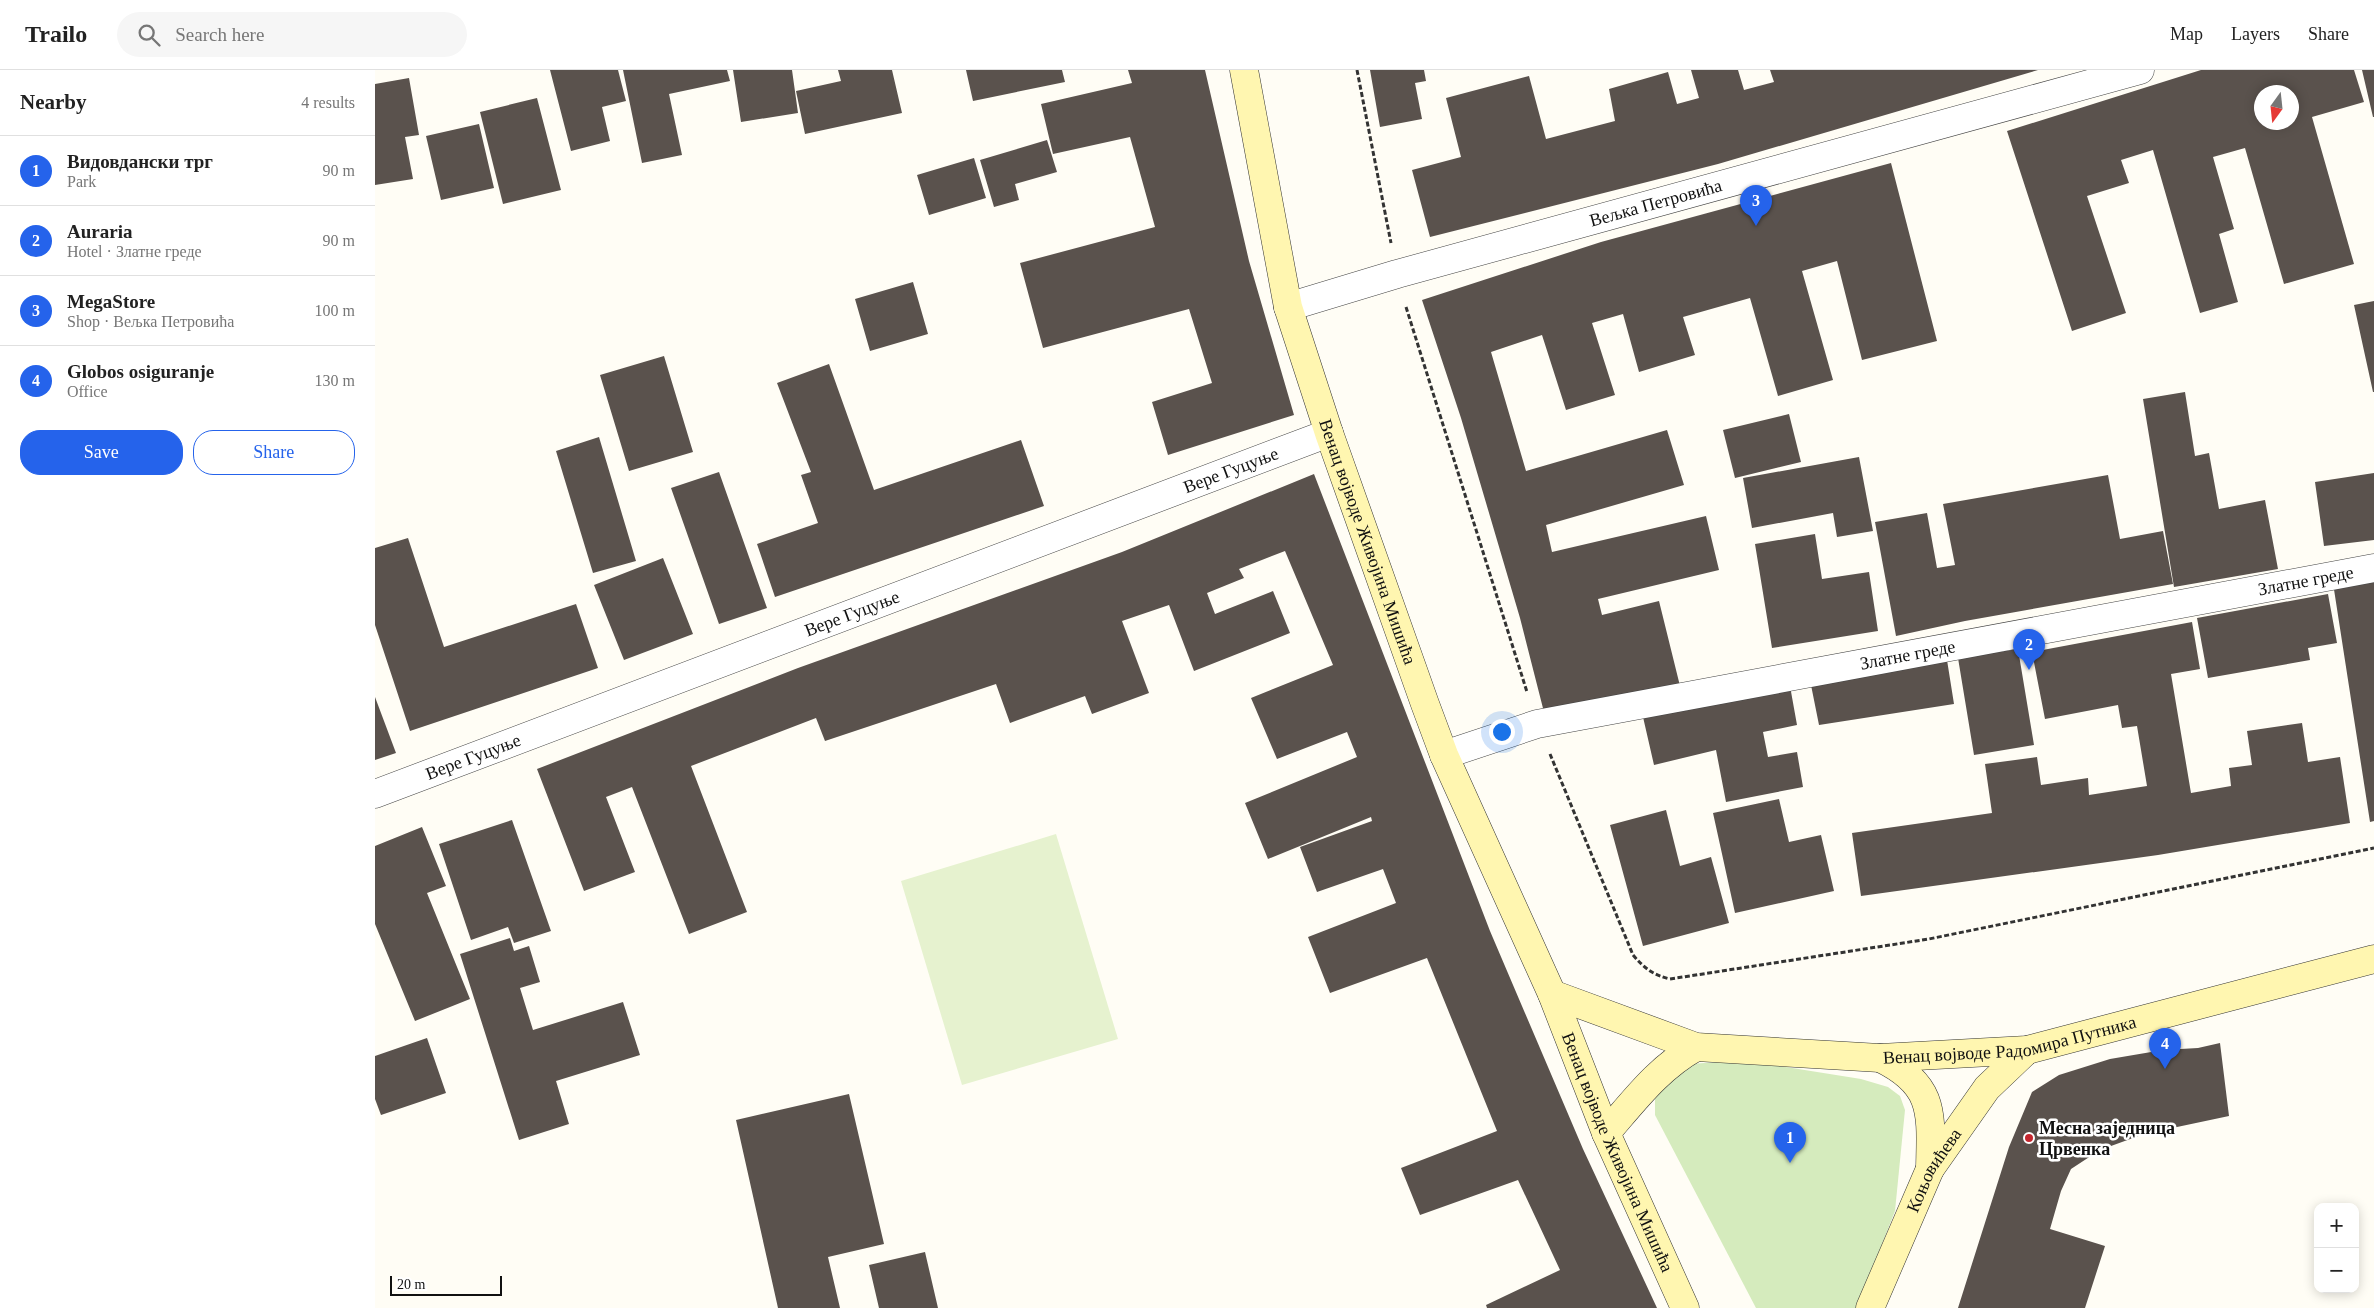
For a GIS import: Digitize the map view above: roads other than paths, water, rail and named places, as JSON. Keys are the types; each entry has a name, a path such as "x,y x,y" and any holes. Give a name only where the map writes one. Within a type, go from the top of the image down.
{"main road":[{"name":"Венац војводе Живојина Мишића","path":"1244,70 1288,307 1329,433 1444,755 1552,994 1607,1133 1685,1308"},
{"name":"Венац војводе Радомира Путника","path":"1696,1047 1881,1058 2027,1050 2374,960"},
{"name":"Венац војводе Живојина Мишића","path":"1552,994 1696,1047"},
{"path":"1607,1133 1662,1070 1677,1058 1696,1047"},
{"name":"Коњовићева","path":"1870,1308 1931,1169 1987,1088 2027,1050"},
{"path":"1881,1058 1903,1069 1914,1080 1926,1100 1930,1123 1931,1169"}],"street":[{"name":"Вељка Петровића","path":"1288,307 1397,274 2140,70"},
{"name":"Вере Гуцуње","path":"375,794 1329,433"},
{"name":"Златне греде","path":"1444,755 1537,724 2374,568"}],"place":[{"name":"MegaStore","path":"1756,226"},
{"name":"Auraria","path":"2029,670"},
{"name":"Globos osiguranje","path":"2165,1069"},
{"name":"Месна заједница Црвенка","path":"2029,1138"},
{"name":"Видовдански трг","path":"1790,1163"}]}
